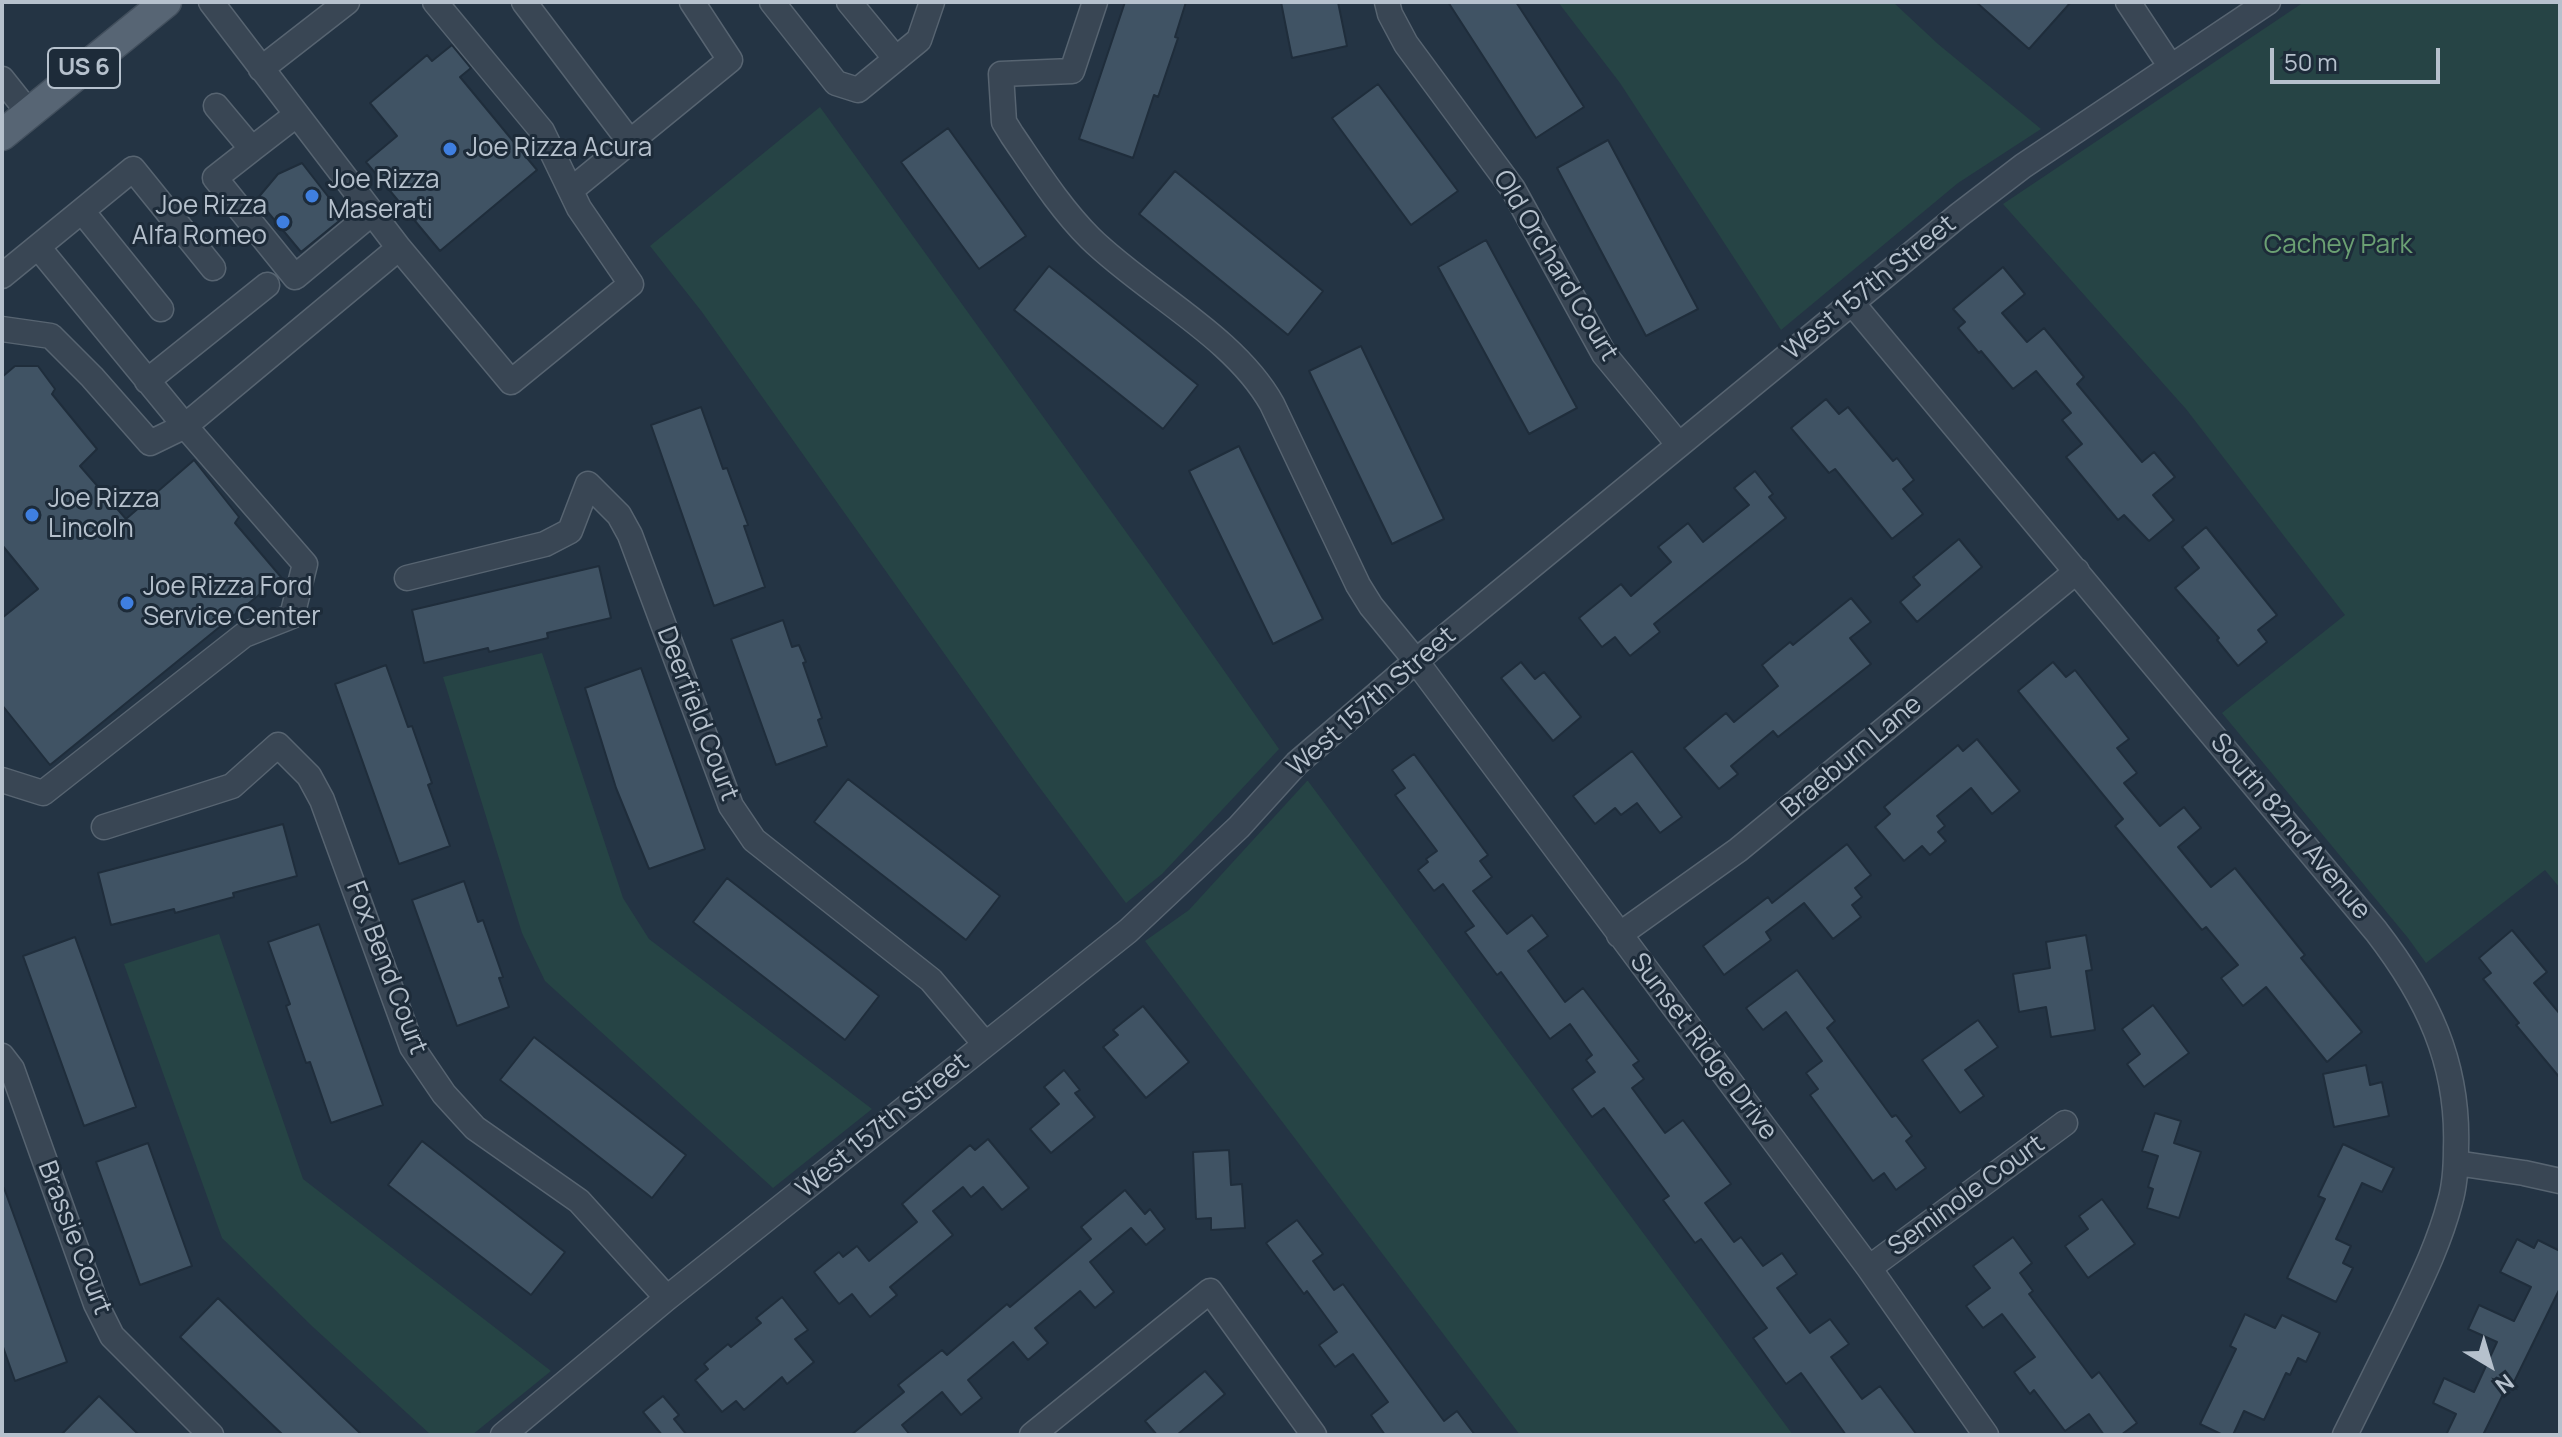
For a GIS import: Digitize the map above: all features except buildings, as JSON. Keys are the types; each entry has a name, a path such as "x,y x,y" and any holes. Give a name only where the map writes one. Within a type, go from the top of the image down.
{"main road":[{"name":"US 6","path":"2,135 166,2"}],"street":[{"path":"211,2 399,248 511,382 631,284 579,208 542,131 435,2"},
{"path":"261,69 347,2"},
{"path":"524,2 630,142"},
{"path":"571,190 730,60 692,2"},
{"path":"772,2 836,83 858,90 919,40 932,2"},
{"path":"849,2 896,59"},
{"name":"Sunset Ridge Drive","path":"1095,2 1072,71 1001,74 1004,122 1040,176 1089,237 1235,356 1259,381 1371,606 1416,661 1869,1268 1986,1435"},
{"name":"Old Orchard Court","path":"1387,2 1406,44 1513,189 1604,354 1679,445"},
{"path":"2128,2 2171,67"},
{"name":"West 157th Street","path":"503,1435 667,1298 1128,931 1239,827 1297,763 1416,661 1852,303 2023,166 2268,2"},
{"path":"2,79 29,113"},
{"path":"216,106 252,149"},
{"path":"296,115 215,178 295,277 372,213"},
{"path":"2,276 133,169 213,268"},
{"path":"82,211 161,309"},
{"path":"2,780 43,793 244,635 292,616 305,564 147,381 38,247"},
{"path":"2,329 51,336 150,443 185,426 399,248"},
{"path":"147,381 267,285"},
{"name":"South 82nd Avenue","path":"1852,303 2403,966 2425,1005 2445,1054 2455,1096 2456,1163 2451,1200 2436,1248 2345,1435"},
{"name":"Deerfield Court","path":"407,578 545,544 570,531 588,484 619,515 630,535 731,806 746,829 754,840 931,980 985,1044"},
{"name":"Braeburn Lane","path":"1619,935 1738,850 2077,571"},
{"name":"Fox Bend Court","path":"104,827 232,786 278,745 309,776 322,800 412,1047 444,1094 475,1128 579,1201 667,1298"},
{"name":"Brassie Court","path":"2,1056 12,1069 96,1304 112,1336 211,1435"},
{"name":"Seminole Court","path":"1869,1268 2065,1123"},
{"path":"2456,1163 2560,1181"},
{"path":"1032,1435 1210,1291 1314,1435"}],"green space":[{"path":"1558,2 1893,2 1938,44 2041,129 1958,183 1781,330 1620,83"},
{"name":"Cachey Park","path":"2304,2 2560,2 2560,888 2545,870 2426,963 2222,713 2345,615 2186,409 2003,204"},
{"path":"820,107 1279,749 1162,874 1126,903 1034,780 702,312 650,246"},
{"path":"542,653 623,898 649,939 872,1109 773,1188 545,981 522,933 443,677"},
{"path":"1307,781 1793,1435 1520,1435 1145,941 1189,910"},
{"path":"219,934 303,1179 551,1371 472,1435 431,1435 222,1238 124,964"}],"place":[{"name":"Joe Rizza Acura","path":"450,149"},
{"name":"Joe Rizza Maserati","path":"312,196"},
{"name":"Joe Rizza Alfa Romeo","path":"283,222"},
{"name":"Joe Rizza Lincoln","path":"32,515"},
{"name":"Joe Rizza Ford Service Center","path":"127,603"}]}
